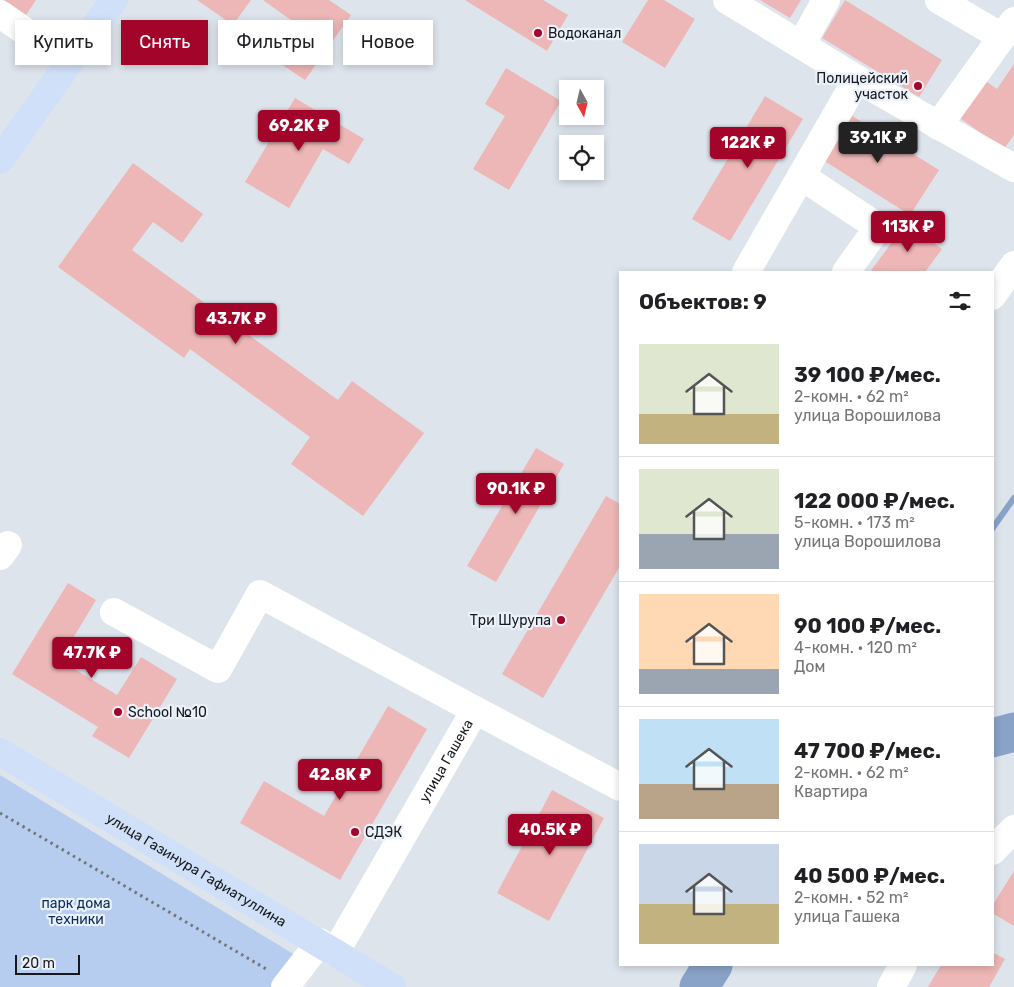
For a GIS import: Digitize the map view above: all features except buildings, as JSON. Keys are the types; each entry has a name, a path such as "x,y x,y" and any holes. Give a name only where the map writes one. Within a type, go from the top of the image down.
{"main road":[{"path":"100,20 114,0"},
{"path":"0,160 68,65"},
{"name":"улица Газинура Гафиатуллина","path":"0,752 392,987"}],"street":[{"path":"727,0 856,78 1014,168"},
{"path":"801,45 826,0"},
{"path":"938,126 1008,29 939,0"},
{"path":"0,14 15,24"},
{"path":"747,271 856,78"},
{"path":"801,176 878,227 847,271"},
{"path":"994,293 1014,265"},
{"path":"114,612 218,670 260,594 475,710"},
{"name":"улица Гашека","path":"287,985 327,948 475,710 619,786"},
{"path":"994,849 1014,829"},
{"path":"890,987 903,966"}],"path":[{"path":"0,813 287,985"}],"green space":[{"name":"парк дома техники","path":"0,775 295,955 273,987 0,987"}],"waterway":[{"path":"994,526 1014,498"},
{"path":"994,737 1014,732"},
{"path":"699,987 712,966"}],"place":[{"name":"Водоканал","path":"538,33"},
{"name":"Полицейский участок","path":"918,86"},
{"name":"Три Шурупа","path":"561,620"},
{"name":"School №10","path":"118,712"},
{"name":"СДЭК","path":"355,832"}]}
